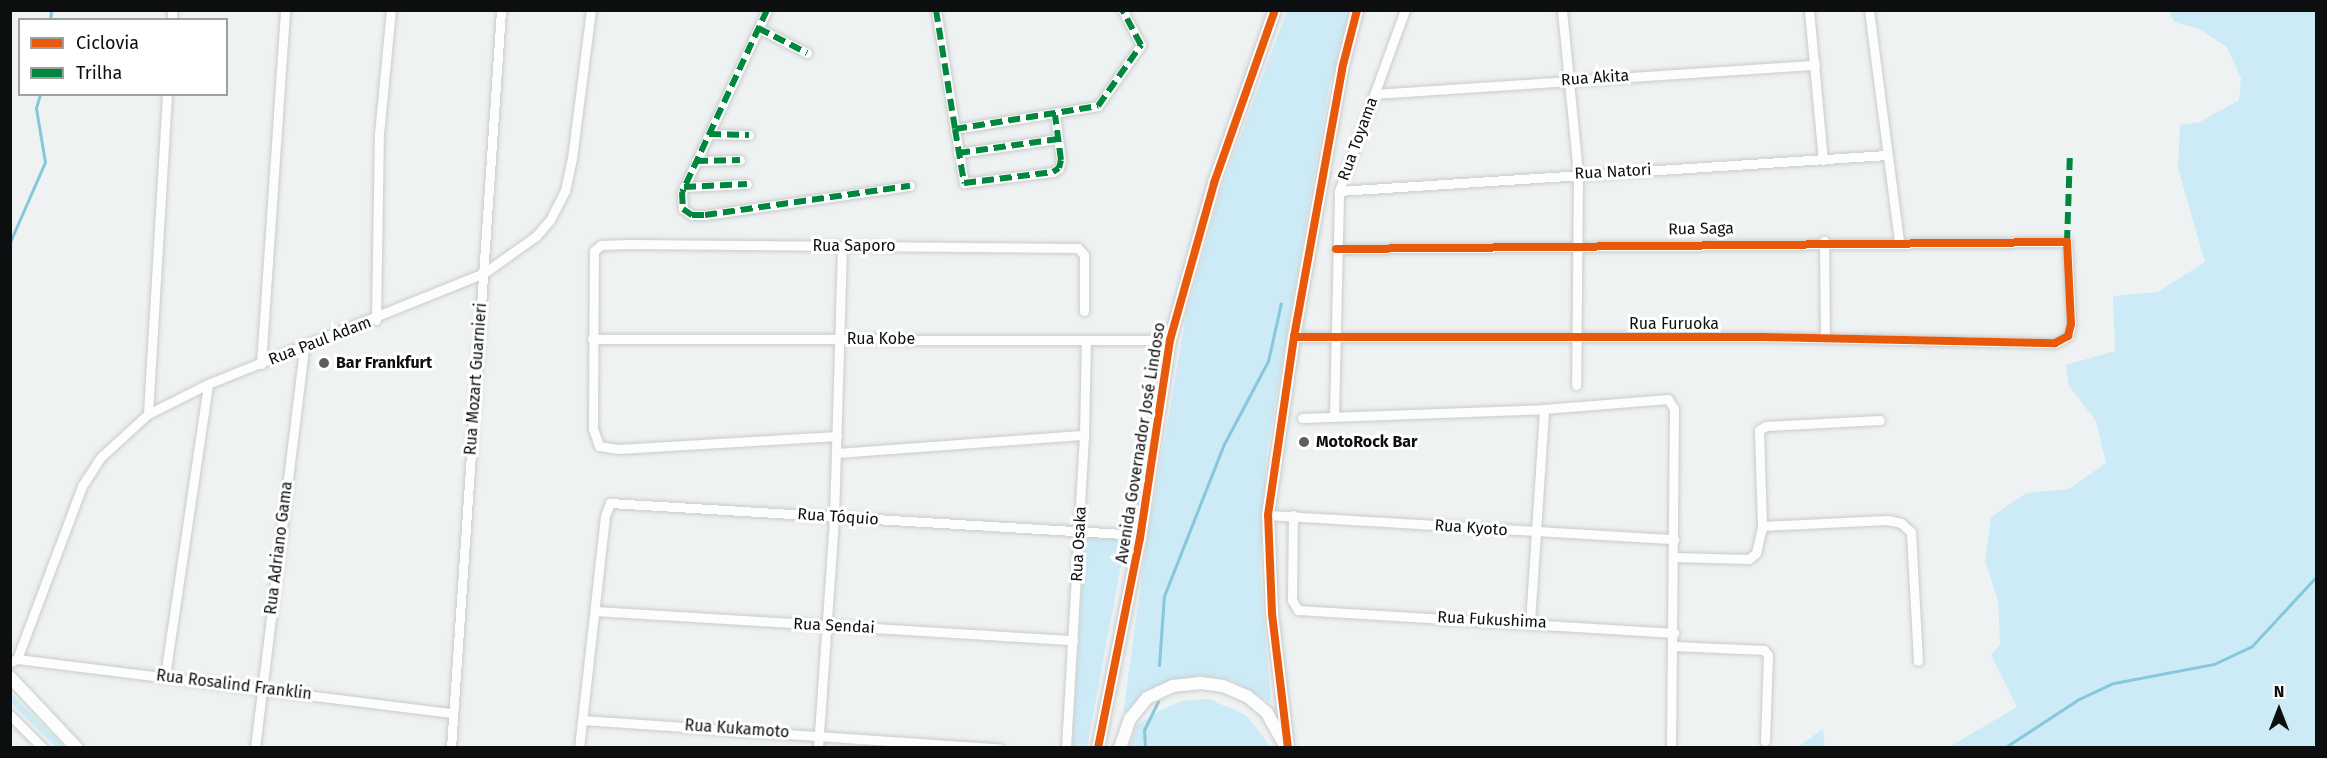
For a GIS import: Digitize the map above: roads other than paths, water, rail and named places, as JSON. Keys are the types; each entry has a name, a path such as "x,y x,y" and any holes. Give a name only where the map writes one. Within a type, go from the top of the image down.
{"main road":[{"name":"Avenida Governador José Lindoso","path":"1098,747 1140,538 1170,340 1214,183 1275,10"},
{"path":"1287,747 1272,613 1268,515 1294,337 1342,69 1357,10"},
{"path":"10,677 77,747"},
{"path":"1120,747 1130,719 1147,698 1173,686 1202,683 1223,686 1247,696 1267,713 1287,747"}],"street":[{"path":"261,364 285,10"},
{"path":"376,320 379,134 391,10"},
{"name":"Rua Mozart Guarnieri","path":"451,747 501,10"},
{"name":"Rua Paul Adam","path":"14,660 82,486 101,457 148,414 208,384 304,349 484,273 536,236 550,220 565,190 591,10"},
{"path":"767,10 684,187 680,200 683,209 692,215 910,186"},
{"path":"936,10 964,183 1053,172 1060,160 1055,115"},
{"path":"955,129 1055,115 1098,106 1115,78 1138,53 1138,38 1122,10"},
{"name":"Rua Toyama","path":"1334,416 1339,191 1405,10"},
{"path":"1562,10 1578,174 1579,338 1576,385"},
{"path":"1809,10 1823,160"},
{"path":"1869,10 1899,240"},
{"path":"758,28 807,53"},
{"name":"Rua Akita","path":"1375,94 1815,65"},
{"path":"148,414 167,96"},
{"path":"709,134 749,135"},
{"path":"958,153 1058,139"},
{"name":"Rua Natori","path":"1339,191 1887,155"},
{"path":"696,161 740,160"},
{"path":"684,187 747,184"},
{"name":"Rua Saga","path":"1336,249 1899,240 2067,242 2071,324 2068,336 2055,343"},
{"path":"1824,241 1825,338"},
{"name":"Rua Saporo","path":"837,436 618,449 599,446 593,429 591,339 594,251 601,245 630,244 1078,248 1084,255 1084,311"},
{"path":"818,747 834,517 842,246"},
{"name":"Rua Furuoka","path":"1294,337 1825,338 2055,343"},
{"name":"Rua Kobe","path":"591,339 1170,340"},
{"name":"Rua Osaka","path":"1066,747 1080,531 1086,340"},
{"name":"Rua Adriano Gama","path":"255,747 304,349"},
{"path":"165,676 208,384"},
{"path":"1302,418 1544,409 1668,399 1674,409 1674,633 1671,747"},
{"path":"1530,622 1544,409"},
{"path":"1674,557 1749,559 1756,553 1762,526 1759,430 1766,426 1880,420"},
{"path":"837,453 1084,435"},
{"name":"Rua Tóquio","path":"596,611 605,516 608,507 616,502 1122,534"},
{"name":"Rua Kyoto","path":"1268,515 1674,539"},
{"name":"Rua Fukushima","path":"1293,515 1292,600 1298,610 1530,622 1674,633"},
{"path":"1762,526 1887,520 1901,523 1911,532 1918,661"},
{"path":"579,747 596,611"},
{"name":"Rua Sendai","path":"596,611 1073,640"},
{"path":"1673,646 1764,650 1768,656 1766,741"},
{"name":"Rua Rosalind Franklin","path":"14,660 165,676 452,713"},
{"path":"10,716 43,747"},
{"name":"Rua Kukamoto","path":"583,720 999,747"}],"waterway":[{"path":"50,18 51,10"},
{"path":"10,242 45,162 36,108 39,96"},
{"path":"1159,665 1164,596 1224,444 1268,361 1281,303"},
{"path":"2004,748 2079,699 2114,683 2214,664 2252,646 2316,577"},
{"path":"1145,748 1144,730 1158,701"}],"place":[{"name":"Bar Frankfurt","path":"324,363"},
{"name":"MotoRock Bar","path":"1304,442"}]}
